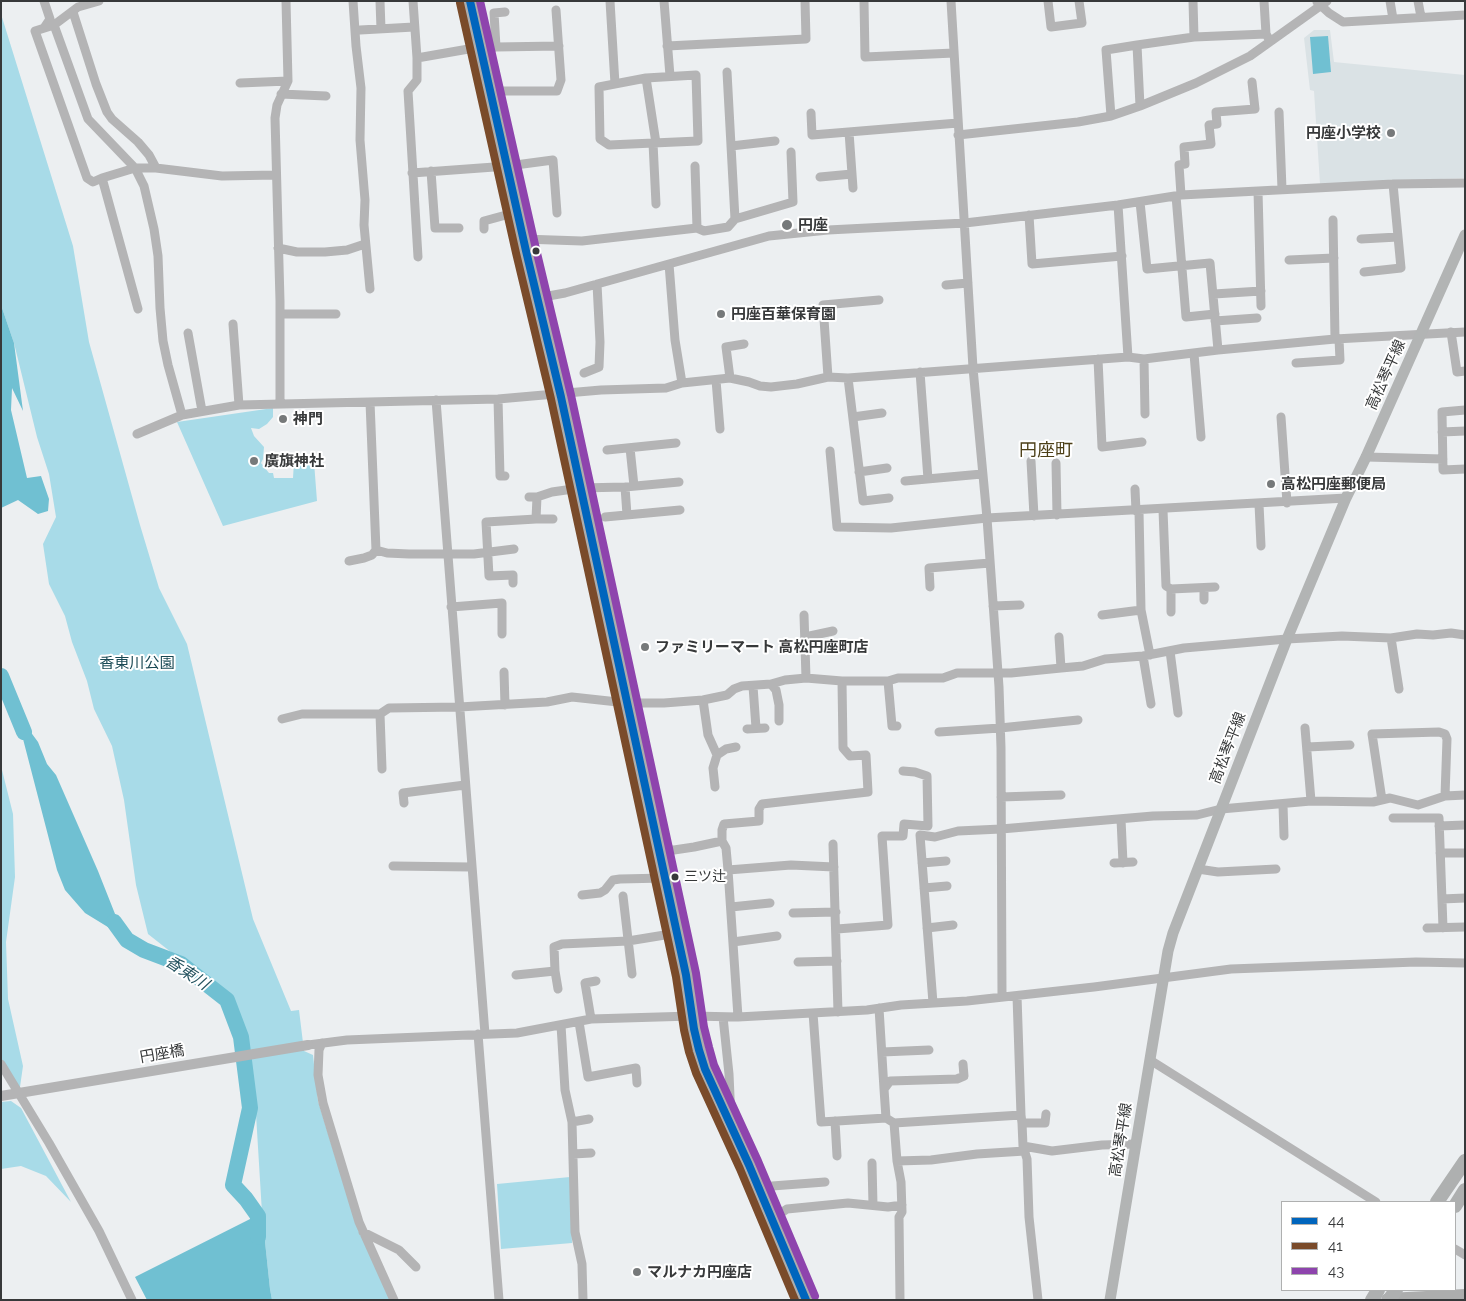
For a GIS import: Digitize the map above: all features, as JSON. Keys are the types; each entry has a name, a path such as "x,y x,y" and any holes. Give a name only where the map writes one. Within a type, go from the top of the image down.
{"highway":[{"path":"1438,1201 1465,1161"},
{"path":"1456,1204 1465,1190"}],"main road":[{"path":"470,1 560,395 690,993 694,1029 702,1060 759,1187 806,1300"},
{"name":"高松琴平線","path":"1110,1300 1163,977 1173,933 1288,639 1346,498 1465,235"},
{"path":"1391,1297 1465,1296"}],"street":[{"path":"44,1 50,19 44,28"},
{"path":"99,1 78,7 54,25 35,31 74,146 87,178 93,182 135,168 156,168 222,176 276,175"},
{"path":"280,404 276,118 277,105 288,81 286,1"},
{"path":"352,1 361,88 360,140 365,200 365,244 370,289"},
{"path":"380,1 381,29"},
{"path":"412,1 417,58 416,80 408,91 418,257"},
{"path":"610,1 615,84"},
{"path":"664,1 670,76"},
{"path":"667,46 806,39 805,1"},
{"path":"864,1 865,57 954,53"},
{"path":"951,1 973,368 987,518 998,672 1002,997"},
{"path":"1048,1 1051,27 1082,23 1079,1"},
{"path":"1193,1 1194,37"},
{"path":"1264,1 1268,38"},
{"path":"1390,1 1393,19"},
{"path":"1418,1 1421,18"},
{"path":"958,136 1078,122 1111,116 1140,106 1196,83 1250,56 1268,38 1321,3 1343,22 1465,15"},
{"path":"490,91 557,91 562,80 556,10"},
{"path":"73,12 107,112 112,119 138,142 149,155 156,168"},
{"path":"496,47 494,13 505,12"},
{"path":"54,25 88,119 135,168 144,186 158,256 163,341 182,415"},
{"path":"360,30 414,27"},
{"path":"1111,116 1106,50 1194,37 1268,38"},
{"path":"1137,45 1140,106"},
{"path":"417,58 496,47 559,46"},
{"path":"727,72 735,219"},
{"path":"696,76 698,141 609,145 600,139 599,87 646,78 696,76"},
{"path":"646,78 654,143 656,204"},
{"path":"240,83 288,81"},
{"path":"1252,82 1255,109 1216,112 1217,124 1209,126 1211,144 1184,147 1185,164 1179,165 1178,195 1186,317 1257,318"},
{"path":"281,94 326,96"},
{"path":"1278,112 1282,189"},
{"path":"811,113 812,135 958,123"},
{"path":"849,132 853,188"},
{"path":"731,146 775,141"},
{"path":"523,239 582,241 696,228 704,231 728,227 735,219 793,202 791,152"},
{"path":"412,173 508,166 553,160 557,213"},
{"path":"695,166 696,228"},
{"path":"431,171 435,228 458,228"},
{"path":"820,177 852,174"},
{"path":"102,178 138,309"},
{"path":"537,298 565,293 769,236 828,230 965,223 1118,205 1178,195 1393,184 1465,183"},
{"path":"1364,272 1401,268 1393,184"},
{"path":"1258,191 1261,306"},
{"path":"1140,202 1147,269 1210,263 1218,350"},
{"path":"1118,205 1128,357"},
{"path":"484,229 484,221 518,212"},
{"path":"1029,214 1032,264 1122,256"},
{"path":"1296,363 1340,360 1337,339 1333,220"},
{"path":"1361,239 1398,237"},
{"path":"278,248 297,252 325,252 347,250 365,244"},
{"path":"1289,260 1334,258"},
{"path":"668,264 675,340 682,383"},
{"path":"946,285 968,283"},
{"path":"584,373 599,367 600,342 597,284"},
{"path":"1214,294 1261,291"},
{"path":"828,377 823,305 879,300"},
{"path":"280,314 336,314"},
{"path":"233,324 239,405"},
{"path":"1451,332 1457,372 1465,371"},
{"path":"137,434 182,415 239,405 498,399 601,390 666,388 682,383 730,378 771,387 797,384 828,377 848,378 1128,357 1144,359 1337,339 1465,332"},
{"path":"188,333 202,411"},
{"path":"730,378 726,347 744,344"},
{"path":"1194,354 1201,437"},
{"path":"1098,359 1102,447 1142,442"},
{"path":"1144,359 1145,414"},
{"path":"920,372 928,479"},
{"path":"848,378 863,501 889,498"},
{"path":"716,380 720,429"},
{"path":"498,399 500,476 505,476"},
{"path":"436,400 471,867 499,1300"},
{"path":"349,561 372,555 376,550 370,402"},
{"path":"1465,410 1442,412 1443,470 1465,469"},
{"path":"853,417 882,413"},
{"path":"1281,417 1287,503"},
{"path":"1442,432 1465,431"},
{"path":"608,450 676,443"},
{"path":"627,515 630,486 630,448"},
{"path":"830,451 837,526 890,528 987,518 1163,510 1346,498"},
{"path":"1366,457 1443,459"},
{"path":"1031,461 1034,516"},
{"path":"1056,463 1057,515"},
{"path":"859,472 887,468"},
{"path":"905,481 982,474"},
{"path":"536,518 533,497 552,492 580,488 679,482"},
{"path":"1134,488 1137,511 1141,610 1151,704"},
{"path":"1259,504 1261,546"},
{"path":"606,517 680,510"},
{"path":"1163,510 1166,586 1171,589 1215,587"},
{"path":"513,583 513,575 489,576 486,522 536,518 553,519"},
{"path":"376,550 387,553 409,554 474,554 514,549"},
{"path":"930,587 929,568 990,563"},
{"path":"1204,588 1204,600"},
{"path":"1171,589 1171,612"},
{"path":"451,607 502,603 502,634"},
{"path":"993,606 1020,605"},
{"path":"1102,615 1141,610"},
{"path":"804,615 806,678"},
{"path":"805,637 833,632"},
{"path":"282,719 302,714 380,714 389,708 504,705 547,702 572,697 627,703 664,703 703,700 727,695 734,689 806,678 842,682 888,681 898,678 943,678 957,673 1012,673 1083,666 1105,659 1147,655 1198,646 1342,636 1392,638 1451,632 1465,635"},
{"path":"1059,637 1061,668"},
{"path":"1392,638 1398,689"},
{"path":"1170,651 1178,713"},
{"path":"504,672 504,705"},
{"path":"888,681 892,726 897,726"},
{"path":"738,1017 728,870 726,848 722,841 722,830 724,824 759,822 759,809 762,804 868,792 866,756 850,756 843,748 842,682"},
{"path":"771,684 776,690 779,705 779,721"},
{"path":"753,686 756,728"},
{"path":"703,700 708,735 716,755 713,768 715,786"},
{"path":"380,714 382,769"},
{"path":"939,732 1078,720"},
{"path":"1305,728 1311,801"},
{"path":"1382,800 1372,734 1439,732 1445,734 1447,739 1445,796"},
{"path":"1307,747 1350,744"},
{"path":"716,755 726,749 736,747"},
{"path":"837,929 888,925 882,836 902,836 904,824 928,826 927,776 903,771"},
{"path":"404,803 403,793 465,785"},
{"path":"1001,797 1061,794"},
{"path":"933,1003 920,835 935,837 958,831 1001,830 1153,816 1197,815 1221,809 1283,805 1311,801 1373,802 1390,798 1418,805 1445,796 1465,795"},
{"path":"1283,805 1284,836"},
{"path":"1393,818 1439,818 1443,928"},
{"path":"1114,863 1128,863 1121,819"},
{"path":"1439,826 1465,825"},
{"path":"659,849 674,850 722,841"},
{"path":"833,844 838,1012"},
{"path":"1440,853 1465,853"},
{"path":"922,863 946,861"},
{"path":"393,866 471,867"},
{"path":"728,870 791,866 834,866"},
{"path":"1198,869 1218,872 1276,868"},
{"path":"582,895 600,893 614,880 665,878"},
{"path":"924,888 947,886"},
{"path":"623,896 632,974"},
{"path":"1442,899 1465,898"},
{"path":"731,907 770,903"},
{"path":"793,913 836,912"},
{"path":"927,928 953,925"},
{"path":"1427,928 1465,928"},
{"path":"558,989 554,947 562,944 628,941 677,933"},
{"path":"733,942 777,936"},
{"path":"798,962 837,961"},
{"path":"308,1045 347,1040 517,1033 592,1019 692,1016 723,1018 838,1012 1017,996 1163,977 1261,967 1314,967 1416,962 1465,963"},
{"path":"516,975 555,971"},
{"path":"592,1019 584,983 596,981"},
{"path":"1017,996 1024,1149 1027,1159 1029,1217 1038,1300"},
{"path":"879,1008 884,1089 901,1182 902,1212 898,1217 900,1300"},
{"path":"813,1013 821,1122 1022,1119 1044,1123 1046,1114"},
{"path":"723,1018 729,1074 731,1125"},
{"path":"578,1022 588,1077 636,1068 637,1083"},
{"path":"562,1025 566,1090 572,1122 575,1232 582,1264 583,1300"},
{"path":"322,1043 319,1050 318,1075 323,1102 363,1232 394,1300"},
{"name":"円座橋","path":"1,1096 308,1045"},
{"path":"882,1052 929,1050"},
{"path":"1150,1060 1374,1201"},
{"path":"1,1064 99,1230 132,1300"},
{"path":"884,1089 890,1081 957,1079 964,1076 963,1064"},
{"path":"572,1122 589,1119"},
{"path":"835,1121 837,1156"},
{"path":"897,1161 931,1160 1024,1149 1052,1151 1102,1145 1136,1144"},
{"path":"573,1154 591,1153"},
{"path":"872,1163 873,1206"},
{"path":"759,1187 825,1182"},
{"path":"772,1219 787,1209 848,1203 888,1207 902,1205"},
{"path":"363,1232 399,1250 416,1267"}],"shaded area":[{"name":"円座小学校","path":"1314,30 1330,30 1334,62 1465,75 1465,178 1320,184 1314,91 1310,90 1304,38"},
{"path":"1328,36 1331,72 1313,74 1310,37"},
{"path":"1,305 14,343 23,411 12,388 11,410 27,478 41,476 49,499 48,511 38,514 18,500 1,508"},
{"path":"16,712 38,742 47,764 56,775 121,929 131,940 127,940 125,943 116,932 85,913 65,890 57,870"},
{"path":"262,1213 272,1300 147,1300 135,1277"}],"green space":[{"name":"香東川公園","path":"1,14 73,246 89,342 140,525 159,588 187,644 253,919 291,1011 299,1010 304,1051 313,1055 318,1101 355,1221 391,1300 272,1300 262,1213 255,1098 245,1039 228,997 148,934 136,885 124,800 112,746 94,709 87,681 72,642 65,616 49,584 43,544 56,517 49,474 37,437 14,343 1,305"},
{"name":"廣旗神社","path":"273,408 273,417 267,424 259,429 251,428 254,436 264,447 261,463 269,473 273,473 274,478 293,478 294,462 314,462 317,501 223,526 177,422"},
{"path":"1,766 13,814 15,877 6,942 8,999 23,1066 19,1094 1,1062"},
{"path":"11,1101 21,1108 71,1202 46,1176 21,1166 1,1169 1,1102"},
{"path":"570,1177 572,1243 501,1249 497,1184"}],"waterway":[{"name":"香東川","path":"1,676 24,732"},
{"name":"香東川","path":"114,922 127,940 144,950 181,964 227,1000 241,1037 250,1108 233,1185 258,1216 258,1237"}],"transit line":[{"name":"44","path":"470,1 561,397 686,975 699,1050 705,1069 749,1165 806,1300"},
{"name":"43","path":"480,1 571,395 696,973 709,1047 714,1065 758,1161 815,1296"},
{"name":"41","path":"460,3 551,399 676,977 689,1052 696,1073 740,1169 795,1300"}],"place":[{"name":"円座小学校","path":"1391,133"},
{"name":"円座","path":"787,225"},
{"name":"円座百華保育園","path":"721,314"},
{"name":"神門","path":"283,419"},
{"name":"廣旗神社","path":"254,461"},
{"name":"高松円座郵便局","path":"1271,484"},
{"name":"ファミリーマート 高松円座町店","path":"645,647"},
{"name":"三ツ辻","path":"675,877"},
{"name":"マルナカ円座店","path":"637,1272"}],"district":[{"name":"円座町","path":"1046,451"}]}
